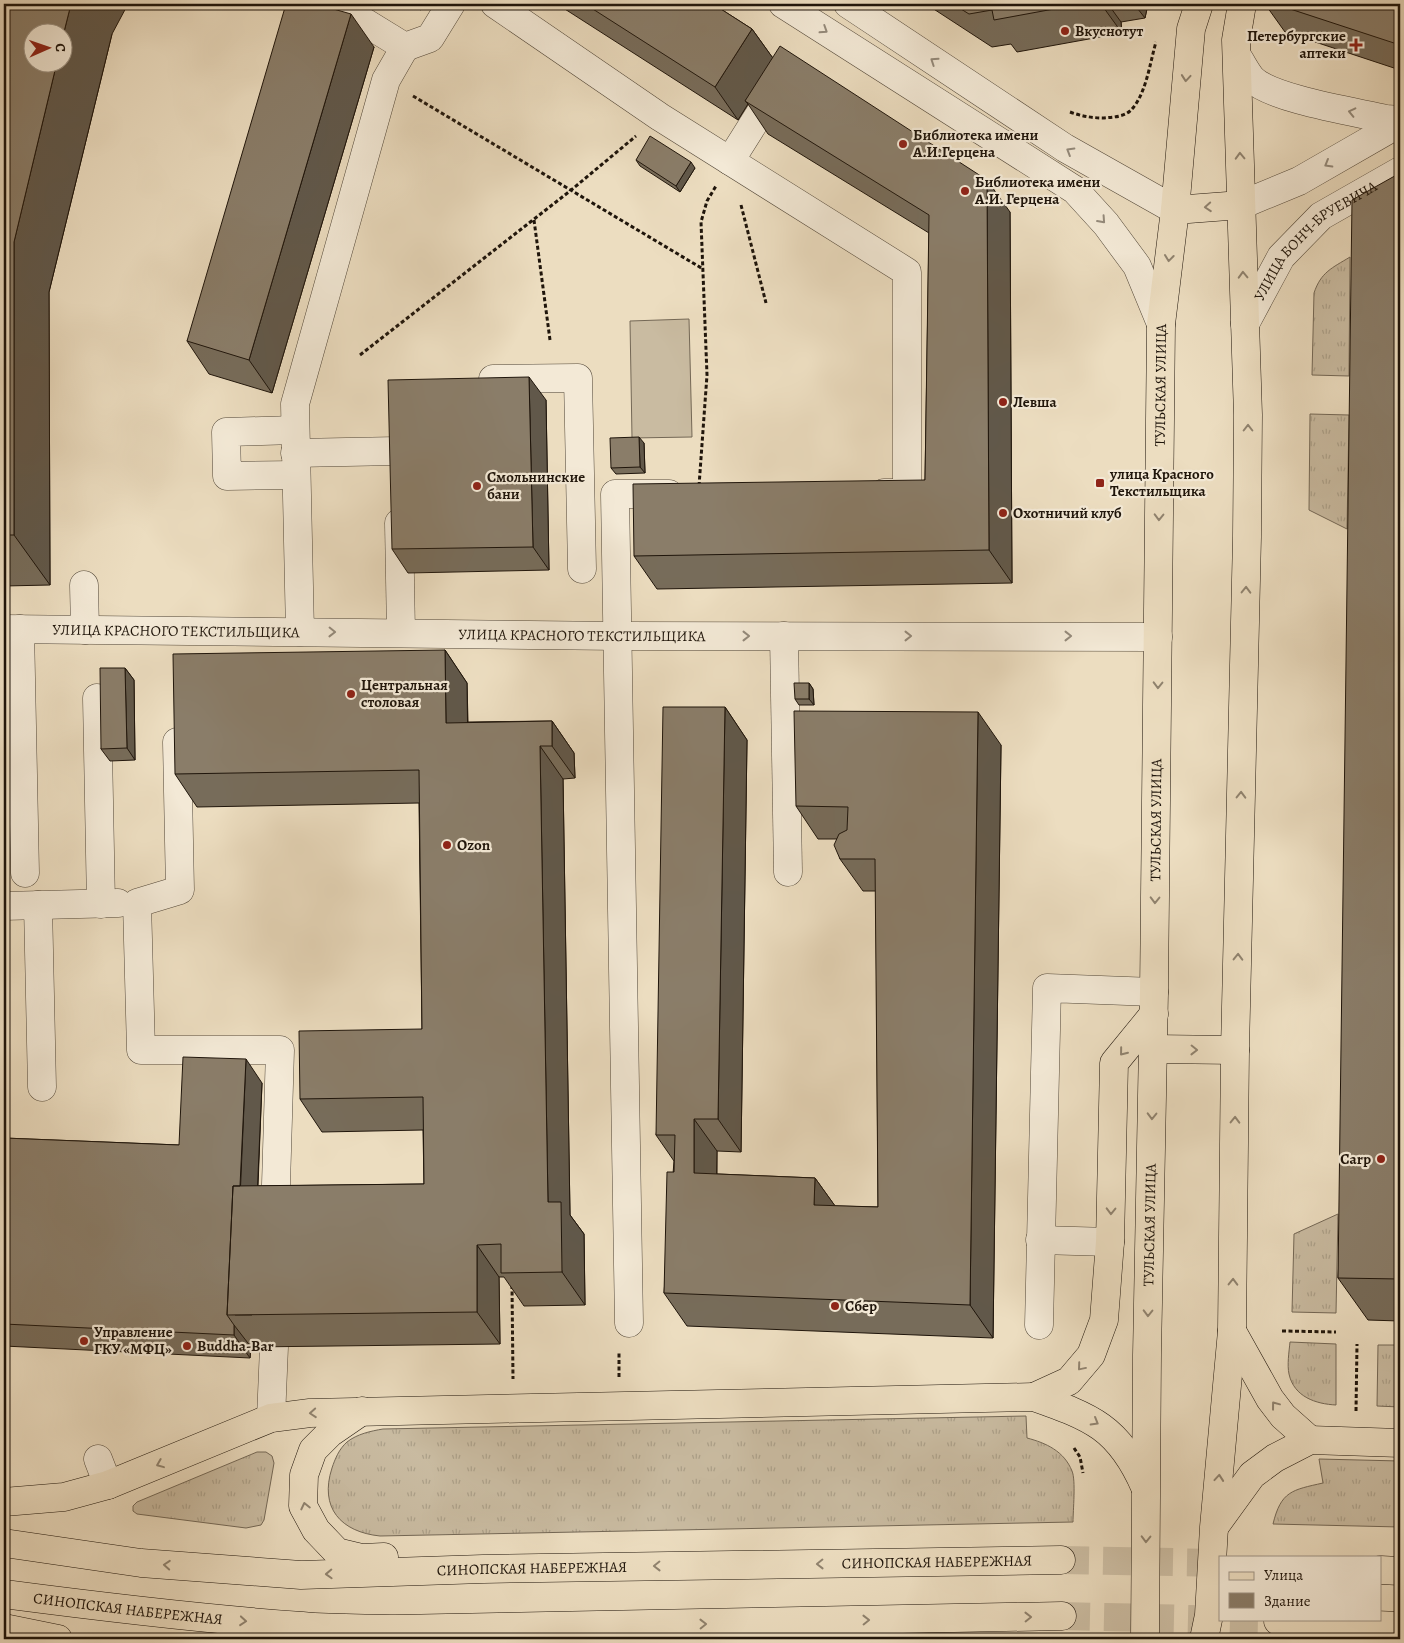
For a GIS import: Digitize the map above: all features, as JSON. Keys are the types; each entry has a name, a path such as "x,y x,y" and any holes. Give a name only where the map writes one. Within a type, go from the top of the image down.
{"main road":[{"name":"ТУЛЬСКАЯ УЛИЦА","path":"1145,1639 1161,324 1175,210 1191,29 1199,4"},
{"path":"1204,1639 1209,1614 1214,1527 1232,1331 1235,1050 1248,415 1236,40 1242,4"},
{"path":"1175,210 1241,205"},
{"path":"1034,1397 1069,1381 1091,1355 1104,1320 1110,1242 1114,1063 1154,1003"},
{"path":"1153,1050 1235,1050"},
{"path":"1232,1331 1270,1399 1283,1416 1310,1440"},
{"path":"4,1502 64,1497 108,1485 271,1418 310,1413 1034,1397 1076,1412 1104,1428 1124,1448 1136,1467 1146,1490"},
{"path":"362,1411 330,1433 313,1450 304,1475 303,1506 316,1530 337,1552 362,1558 441,1555 483,1569"},
{"path":"1214,1527 1252,1475 1275,1458 1310,1440 1400,1443"},
{"name":"СИНОПСКАЯ НАБЕРЕЖНАЯ","path":"4,1543 140,1563 301,1575 483,1569 1061,1560"},
{"path":"1382,1570 1400,1570"},
{"name":"СИНОПСКАЯ НАБЕРЕЖНАЯ","path":"4,1594 84,1605 236,1621 304,1626 396,1629 1062,1616"},
{"path":"1278,1621 1400,1626"},
{"path":"4,1628 58,1639"}],"street":[{"path":"335,4 405,47"},
{"path":"300,632 295,404 386,80 405,47 430,38 451,4"},
{"path":"495,4 660,116 907,272 907,493 857,493"},
{"path":"783,4 1075,190 1106,224 1137,266 1161,324"},
{"path":"848,4 1065,148 1175,210"},
{"path":"1237,56 1252,79 1268,89 1286,96 1400,121"},
{"path":"730,161 774,91"},
{"path":"1241,205 1299,181 1400,121"},
{"name":"УЛИЦА БОНЧ-БРУЕВИЧА","path":"1245,324 1281,257 1321,216 1400,171"},
{"path":"472,380 578,378 582,569"},
{"path":"295,453 396,441 401,633"},
{"path":"580,495 695,487"},
{"path":"615,494 629,1323"},
{"path":"84,585 85,630"},
{"path":"12,629 25,873"},
{"name":"УЛИЦА КРАСНОГО ТЕКСТИЛЬЩИКА","path":"12,629 85,630 176,643 300,632 618,636 1158,637"},
{"path":"784,636 788,872"},
{"path":"96,698 101,904"},
{"path":"4,906 137,903 180,890 176,715"},
{"path":"137,903 141,1050 280,1050 276,1218"},
{"path":"38,905 42,1088"},
{"path":"1038,1325 1048,988 1154,1003"},
{"path":"1040,1240 1110,1242"},
{"path":"271,1418 274,1347"},
{"path":"98,1459 108,1485"}],"path":[{"path":"1066,111 1078,116 1101,118 1117,117 1129,112 1138,101 1145,85 1156,42"},
{"path":"386,80 703,269"},
{"path":"360,355 570,191 660,116"},
{"path":"695,487 707,375 701,222 707,201 716,186"},
{"path":"740,199 766,303"},
{"path":"534,219 550,340"},
{"path":"512,1277 513,1380"},
{"path":"1282,1331 1336,1332"},
{"path":"1356,1418 1357,1344"},
{"path":"619,1349 619,1370"}],"green space":[{"path":"1350,257 1349,376 1312,375 1314,293 1324,275"},
{"path":"689,319 692,437 632,438 630,321"},
{"path":"1310,414 1349,415 1347,529 1309,510"},
{"path":"1338,1214 1336,1313 1292,1312 1294,1234"},
{"path":"1290,1342 1336,1344 1336,1405 1314,1401 1301,1394 1296,1388 1288,1370"},
{"path":"1378,1345 1400,1345 1400,1407 1377,1406"},
{"path":"1026,1416 1027,1438 1041,1442 1054,1449 1069,1464 1073,1475 1074,1488 1073,1522 380,1536 366,1534 344,1523 331,1506 329,1495 332,1468 342,1448 355,1437 383,1429"},
{"path":"257,1452 266,1452 272,1456 274,1463 264,1520 261,1525 246,1528 137,1514 133,1511 133,1506 137,1502"},
{"path":"1319,1459 1400,1461 1400,1527 1273,1524 1276,1513 1284,1498 1296,1490 1323,1483"}],"building":[{"path":"4,4 71,4 66,22 22,22 22,72 55,72 14,242 14,535 4,535"},
{"path":"286,4 316,4 351,14 249,360 187,341"},
{"path":"585,4 713,4 752,29 715,87"},
{"path":"953,4 1081,4 994,20 992,10 969,14"},
{"path":"1275,4 1400,4 1400,42 1397,44"},
{"path":"780,46 987,180 989,550 634,556 633,484 925,480 929,215 745,101"},
{"path":"650,136 691,162 676,186 636,160"},
{"path":"1400,173 1400,1279 1338,1278 1352,200"},
{"name":"Смольнинские бани","path":"529,377 533,547 392,549 388,380"},
{"path":"639,437 640,467 611,468 610,438"},
{"path":"445,650 446,723 552,721 552,746 540,746 548,1202 561,1202 562,1272 501,1273 501,1244 477,1245 477,1312 227,1315 233,1186 424,1184 423,1097 300,1099 299,1031 422,1029 419,770 175,774 173,654"},
{"path":"100,668 125,668 127,748 101,749"},
{"path":"794,683 809,683 809,699 795,699"},
{"path":"663,707 725,707 718,1119 694,1119 694,1173 815,1178 814,1205 878,1207 875,859 840,859 834,845 839,834 847,830 848,807 796,806 794,711 978,712 970,1305 664,1293 667,1172 674,1172 675,1135 656,1135"},
{"path":"183,1057 246,1059 240,1186 233,1186 227,1315 234,1325 234,1335 4,1324 4,1138 179,1145"}],"tunnel":[{"path":"1061,1560 1219,1563"},
{"path":"1062,1616 1219,1620"},
{"path":"1235,1620 1278,1621"}],"place":[{"name":"Вкуснотут","path":"1065,31"},
{"name":"Петербургские аптеки","path":"1356,45"},
{"name":"Библиотека имени А.И.Герцена","path":"903,144"},
{"name":"Библиотека имени А.И. Герцена","path":"965,191"},
{"name":"Левша","path":"1003,402"},
{"name":"улица Красного Текстильщика","path":"1100,483"},
{"name":"Смольнинские бани","path":"477,486"},
{"name":"Охотничий клуб","path":"1003,513"},
{"name":"Центральная столовая","path":"351,694"},
{"name":"Ozon","path":"447,845"},
{"name":"Carp","path":"1381,1159"},
{"name":"Сбер","path":"835,1306"},
{"name":"Управление ГКУ «МФЦ»","path":"84,1341"},
{"name":"Buddha-Bar","path":"187,1346"}]}
